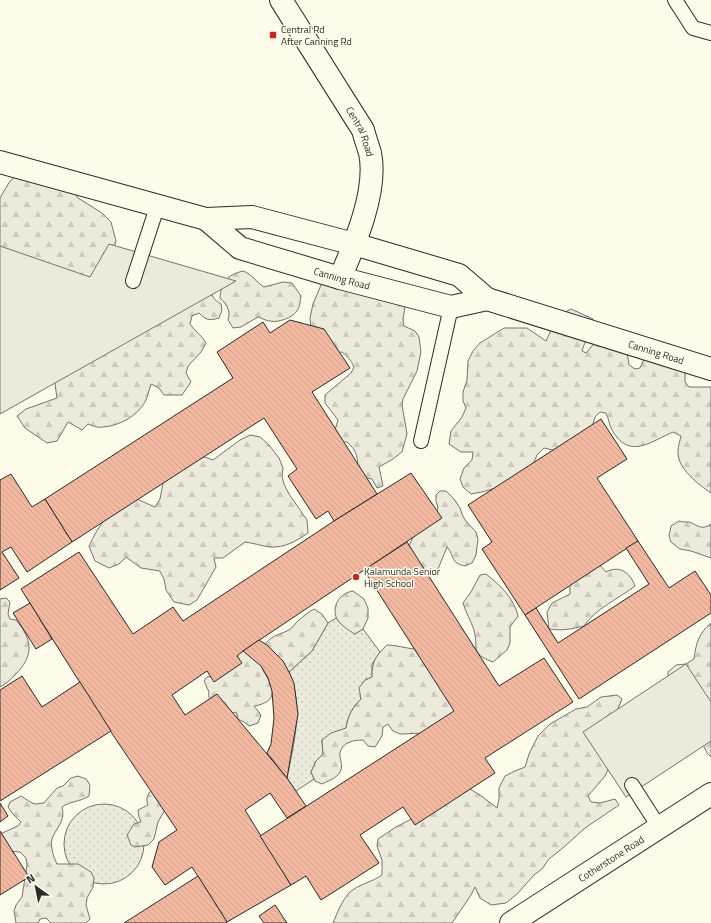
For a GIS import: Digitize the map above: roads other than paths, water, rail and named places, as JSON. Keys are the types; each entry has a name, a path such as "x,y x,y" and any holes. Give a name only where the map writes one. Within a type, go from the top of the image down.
{"main road":[{"name":"Central Road","path":"281,0 363,130 370,154 371,172 369,194 354,244 340,278"},
{"name":"Canning Road","path":"0,162 206,219 252,217 354,244 459,275 487,299 711,369"},
{"name":"Canning Road","path":"206,219 240,248 340,278 451,307 487,299"},
{"name":"Cotherstone Road","path":"511,923 711,794"}],"lane":[{"path":"675,0 693,28 711,33"},
{"path":"133,281 157,206"},
{"path":"421,440 451,307"},
{"path":"632,785 659,827"}],"place":[{"name":"Central Rd After Canning Rd","path":"273,35"},
{"name":"Kalamunda Senior High School","path":"356,577"}]}
